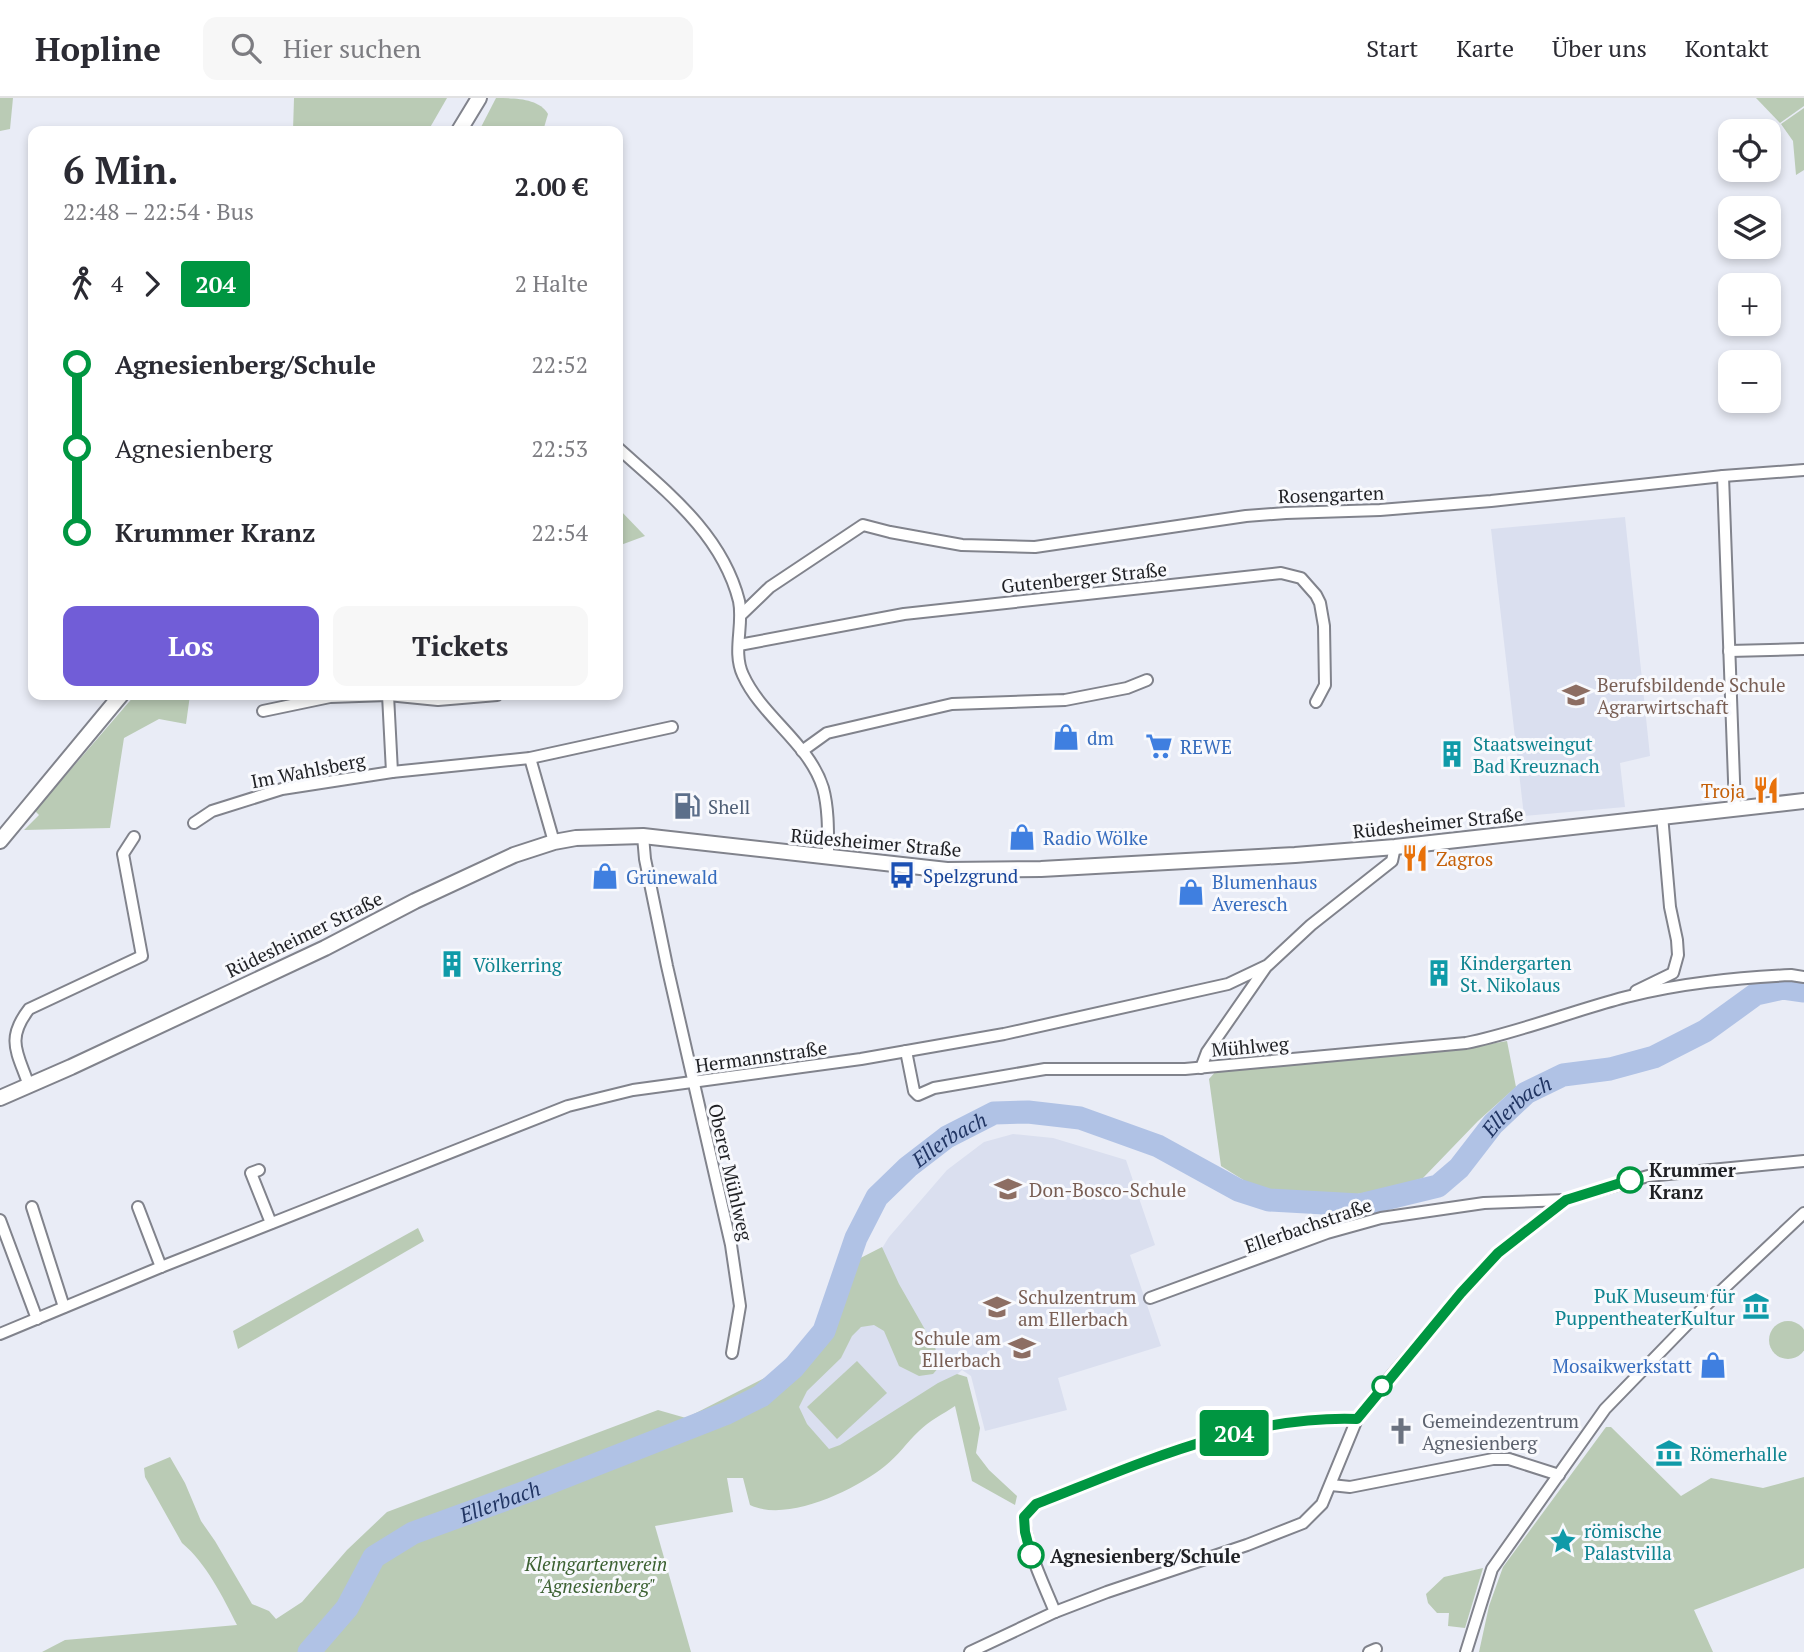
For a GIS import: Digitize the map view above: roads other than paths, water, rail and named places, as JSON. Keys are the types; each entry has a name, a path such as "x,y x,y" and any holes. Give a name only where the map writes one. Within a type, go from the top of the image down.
{"street":[{"path":"462,126 479,98"},
{"path":"623,453 683,507 709,537 731,581 741,615 739,664 746,682 802,751 816,771 823,788 828,821 828,858"},
{"name":"Rosengarten","path":"741,615 770,587 863,525 962,545 1035,547 1246,516 1491,501 1804,470"},
{"path":"1723,476 1735,808"},
{"name":"Gutenberger Straße","path":"739,645 904,614 1281,573 1301,578 1320,603 1324,626 1325,685 1316,702"},
{"path":"1729,651 1804,649"},
{"path":"802,751 827,733 952,704 1065,700 1127,688 1147,680"},
{"path":"0,841 117,700"},
{"path":"263,711 316,700"},
{"name":"Im Wahlsberg","path":"388,700 392,772"},
{"name":"Im Wahlsberg","path":"194,823 212,811 282,789 392,772 530,758 672,727"},
{"path":"530,758 554,842"},
{"name":"Rüdesheimer Straße","path":"0,1098 325,948 514,855 554,842 594,836 643,836 947,870 1041,869 1395,847 1804,801"},
{"name":"Mühlweg","path":"1627,997 1673,973 1678,955 1670,907 1662,816"},
{"name":"Oberer Mühlweg","path":"643,836 645,859 728,1233 739,1316 732,1353"},
{"path":"29,1086 14,1041 18,1023 29,1009 142,956 123,854 134,837"},
{"name":"Hermannstraße","path":"1201,1068 1206,1052 1268,965 1311,925 1392,862 1395,847"},
{"name":"Hermannstraße","path":"0,1334 160,1267 568,1106 633,1090 906,1051 1004,1034 1228,984 1268,965"},
{"name":"Mühlweg","path":"906,1051 914,1091 918,1095 934,1088 1045,1069 1201,1068 1465,1043 1506,1035 1627,997 1706,981 1791,975 1804,977"},
{"path":"970,1652 1055,1612 1292,1529 1313,1515 1331,1485 1357,1419 1480,1272 1520,1235 1566,1200 1648,1176 1804,1161"},
{"path":"259,1170 251,1173 271,1223"},
{"name":"Ellerbachstraße","path":"1150,1298 1326,1233 1381,1218 1484,1203 1566,1200"},
{"path":"138,1207 160,1267"},
{"path":"32,1208 64,1307"},
{"path":"1466,1652 1492,1569 1605,1409 1703,1308 1804,1213"},
{"path":"0,1220 37,1319"},
{"path":"1055,1612 1031,1555 1025,1532 1024,1517 1036,1504 1174,1450 1225,1435 1274,1424 1327,1418 1357,1419"},
{"path":"1331,1485 1350,1487 1493,1460 1509,1460 1559,1475"}],"waterway":[{"name":"Ellerbach","path":"309,1652 347,1608 374,1557 413,1533 727,1413 761,1396 794,1367 824,1331 856,1238 877,1197 908,1167 947,1137 994,1113 1028,1112 1080,1118 1158,1146 1238,1190 1269,1200 1360,1205 1438,1186 1459,1168 1493,1124 1526,1093 1563,1075 1610,1069 1654,1057 1705,1031 1756,994 1783,988 1804,991"}],"place":[{"name":"Berufsbildende Schule Agrarwirtschaft","path":"1576,695"},
{"name":"dm","path":"1066,737"},
{"name":"REWE","path":"1159,746"},
{"name":"Staatsweingut Bad Kreuznach","path":"1452,754"},
{"name":"Troja","path":"1766,790"},
{"name":"Shell","path":"687,806"},
{"name":"Radio Wölke","path":"1022,837"},
{"name":"Zagros","path":"1415,858"},
{"name":"Spelzgrund","path":"902,875"},
{"name":"Grünewald","path":"605,876"},
{"name":"Blumenhaus Averesch","path":"1191,892"},
{"name":"Völkerring","path":"452,964"},
{"name":"Kindergarten St. Nikolaus","path":"1439,973"},
{"name":"Krummer Kranz","path":"1630,1180"},
{"name":"Don-Bosco-Schule","path":"1008,1189"},
{"name":"PuK Museum für PuppentheaterKultur","path":"1756,1306"},
{"name":"Schulzentrum am Ellerbach","path":"997,1307"},
{"name":"Schule am Ellerbach","path":"1022,1348"},
{"name":"Mosaikwerkstatt","path":"1713,1365"},
{"name":"Gemeindezentrum Agnesienberg","path":"1401,1431"},
{"name":"Römerhalle","path":"1669,1453"},
{"name":"römische Palastvilla","path":"1563,1541"},
{"name":"Agnesienberg/Schule","path":"1031,1555"}],"park label":[{"name":"Kleingartenverein \"Agnesienberg\"","path":"596,1574"}]}
